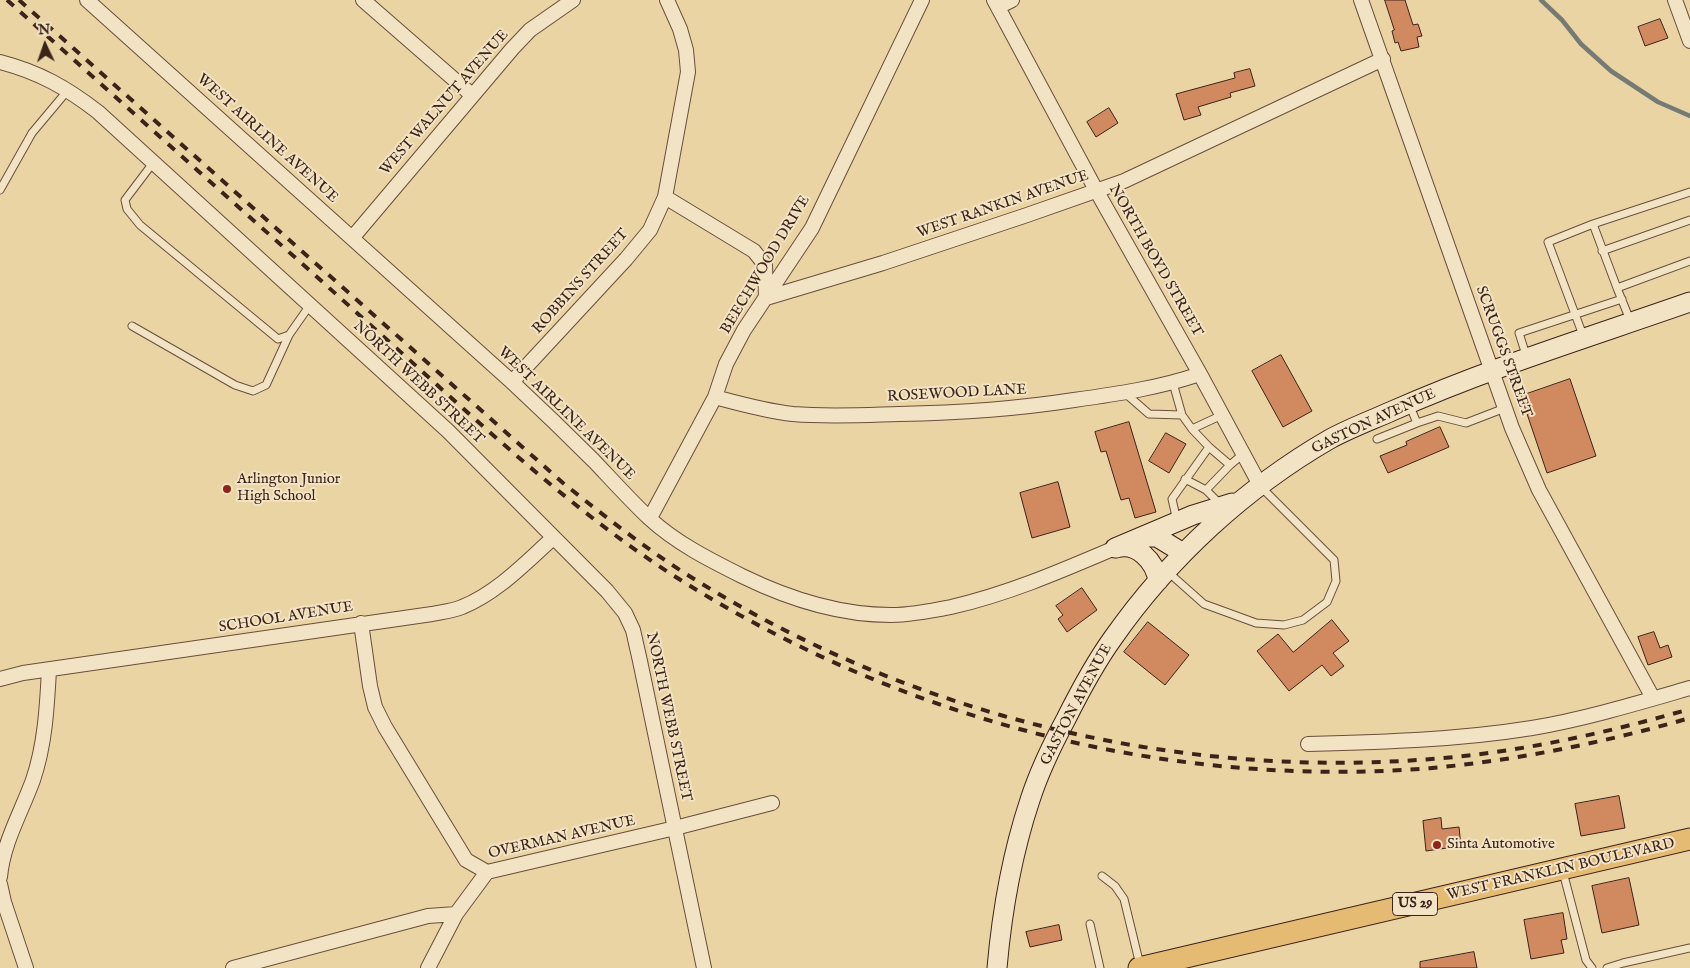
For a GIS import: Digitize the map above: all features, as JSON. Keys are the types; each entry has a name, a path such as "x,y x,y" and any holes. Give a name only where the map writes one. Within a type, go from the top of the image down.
{"main road":[{"name":"GASTON AVENUE","path":"997,968 1009,881 1029,802 1058,735 1083,686 1113,638 1162,576 1214,523 1253,491 1333,438 1409,404 1492,371 1690,302"},
{"path":"1114,548 1193,515 1222,507 1253,491"},
{"path":"1140,537 1157,537 1183,553"},
{"path":"1114,548 1130,547 1145,555 1156,571 1162,576"},
{"name":"WEST FRANKLIN BOULEVARD","path":"1140,968 1175,964 1690,839"}],"street":[{"name":"WEST AIRLINE AVENUE","path":"87,0 353,237 512,382 557,424 650,518 679,541 720,565 761,585 814,605 854,613 892,615 926,613 981,600 1036,581 1114,548"},
{"path":"363,0 472,95"},
{"name":"WEST WALNUT AVENUE","path":"353,237 512,49 530,30 573,0"},
{"name":"ROBBINS STREET","path":"512,382 626,259 650,230 665,197 688,72 684,43 667,0"},
{"name":"BEECHWOOD DRIVE","path":"650,518 715,397 726,364 744,330 812,228 922,0"},
{"path":"996,3 1012,0"},
{"name":"SCRUGGS STREET","path":"1361,0 1505,408 1539,490 1653,698"},
{"path":"1674,0 1690,40"},
{"name":"NORTH BOYD STREET","path":"996,3 1096,190 1243,454 1253,491"},
{"name":"WEST RANKIN AVENUE","path":"766,298 892,260 1124,181 1383,59"},
{"name":"NORTH WEBB STREET","path":"0,62 17,66 48,78 98,112 448,431 607,591 625,613 633,630 704,968"},
{"path":"665,197 754,251 765,265 766,298"},
{"name":"ROSEWOOD LANE","path":"715,397 753,408 793,414 838,416 977,412 1025,408 1125,392 1173,383 1200,374"},
{"name":"SCHOOL AVENUE","path":"0,678 23,673 432,614 460,608 480,599 498,586 554,538"},
{"path":"361,623 370,686 375,707 385,727 466,860 487,872"},
{"path":"0,877 1,861 6,846 34,778 41,746 49,670"},
{"path":"1308,744 1432,740 1506,732 1594,715 1690,688"},
{"name":"OVERMAN AVENUE","path":"428,968 456,914 487,872 772,803"},
{"path":"0,884 4,902 26,968"},
{"path":"233,968 428,916 456,914"}],"lane":[{"path":"0,190 32,133 68,90"},
{"path":"153,163 125,200 127,209 140,225 278,339 289,335"},
{"path":"1584,338 1548,242 1593,224 1690,192"},
{"path":"1602,251 1690,220"},
{"path":"1593,224 1631,323"},
{"path":"1617,288 1690,261"},
{"path":"1527,359 1519,333 1622,299"},
{"path":"132,326 235,385 253,391 266,385 289,335 310,305"},
{"path":"1173,383 1182,415 1209,447 1230,465"},
{"path":"1125,392 1149,414 1182,415"},
{"path":"1409,404 1417,423"},
{"path":"1377,440 1438,416 1466,423 1505,408"},
{"path":"1192,429 1222,415"},
{"path":"1177,522 1172,499 1209,447"},
{"path":"1206,490 1243,454"},
{"path":"1185,479 1206,490 1222,507"},
{"path":"1162,576 1204,604 1256,623 1284,625 1303,620 1327,602 1336,581 1334,560 1253,491"},
{"path":"1562,869 1586,960 1592,968"},
{"path":"1102,876 1115,886 1124,899 1140,968"},
{"path":"1090,924 1100,968"},
{"path":"1607,968 1690,948"}],"building":[{"path":"1385,0 1405,0 1413,25 1418,24 1422,36 1417,37 1419,47 1401,51 1398,42 1395,43 1392,31 1394,30"},
{"path":"1660,19 1668,38 1645,46 1638,27"},
{"path":"1250,69 1255,86 1230,93 1231,97 1198,107 1201,115 1184,120 1176,94 1235,78 1234,73"},
{"path":"1109,108 1118,123 1096,137 1087,122"},
{"path":"1281,355 1312,411 1283,427 1252,371"},
{"path":"1570,379 1596,456 1547,473 1521,396"},
{"path":"1129,422 1156,512 1135,518 1129,498 1121,500 1106,451 1101,452 1095,432"},
{"path":"1440,427 1449,447 1388,473 1380,456 1407,445 1406,442"},
{"path":"1166,433 1186,444 1169,473 1149,461"},
{"path":"1058,482 1070,527 1032,538 1020,493"},
{"path":"1082,588 1097,610 1067,632 1058,619 1063,615 1056,606"},
{"path":"1332,620 1349,641 1333,653 1344,666 1331,676 1322,665 1289,691 1257,651 1278,634 1293,652"},
{"path":"1148,622 1189,655 1165,685 1124,652"},
{"path":"1654,632 1660,648 1668,645 1672,657 1648,665 1638,637"},
{"path":"1619,796 1625,828 1581,836 1575,804"},
{"path":"1441,818 1442,829 1459,827 1461,846 1426,851 1423,821"},
{"path":"1629,878 1639,925 1602,933 1592,886"},
{"path":"1563,913 1567,939 1561,940 1564,953 1531,959 1524,920"},
{"path":"1059,925 1062,940 1030,947 1026,932"},
{"path":"1474,952 1477,968 1420,968 1420,962"}],"waterway":[{"path":"1541,0 1562,20 1581,44 1611,71 1658,102 1690,116"}],"railway":[{"path":"7,0 494,436 568,499 646,557 687,584 772,632 860,674 951,708 1045,736 1140,755 1237,768 1334,772 1465,765 1562,749 1690,718"},
{"path":"19,0 563,483 596,509 646,547 699,582 785,630 874,671 967,705 1062,731 1159,749 1257,760 1356,763 1484,754 1574,738 1690,709"}],"place":[{"name":"Arlington Junior High School","path":"227,489"},
{"name":"Sinta Automotive","path":"1437,845"}]}
